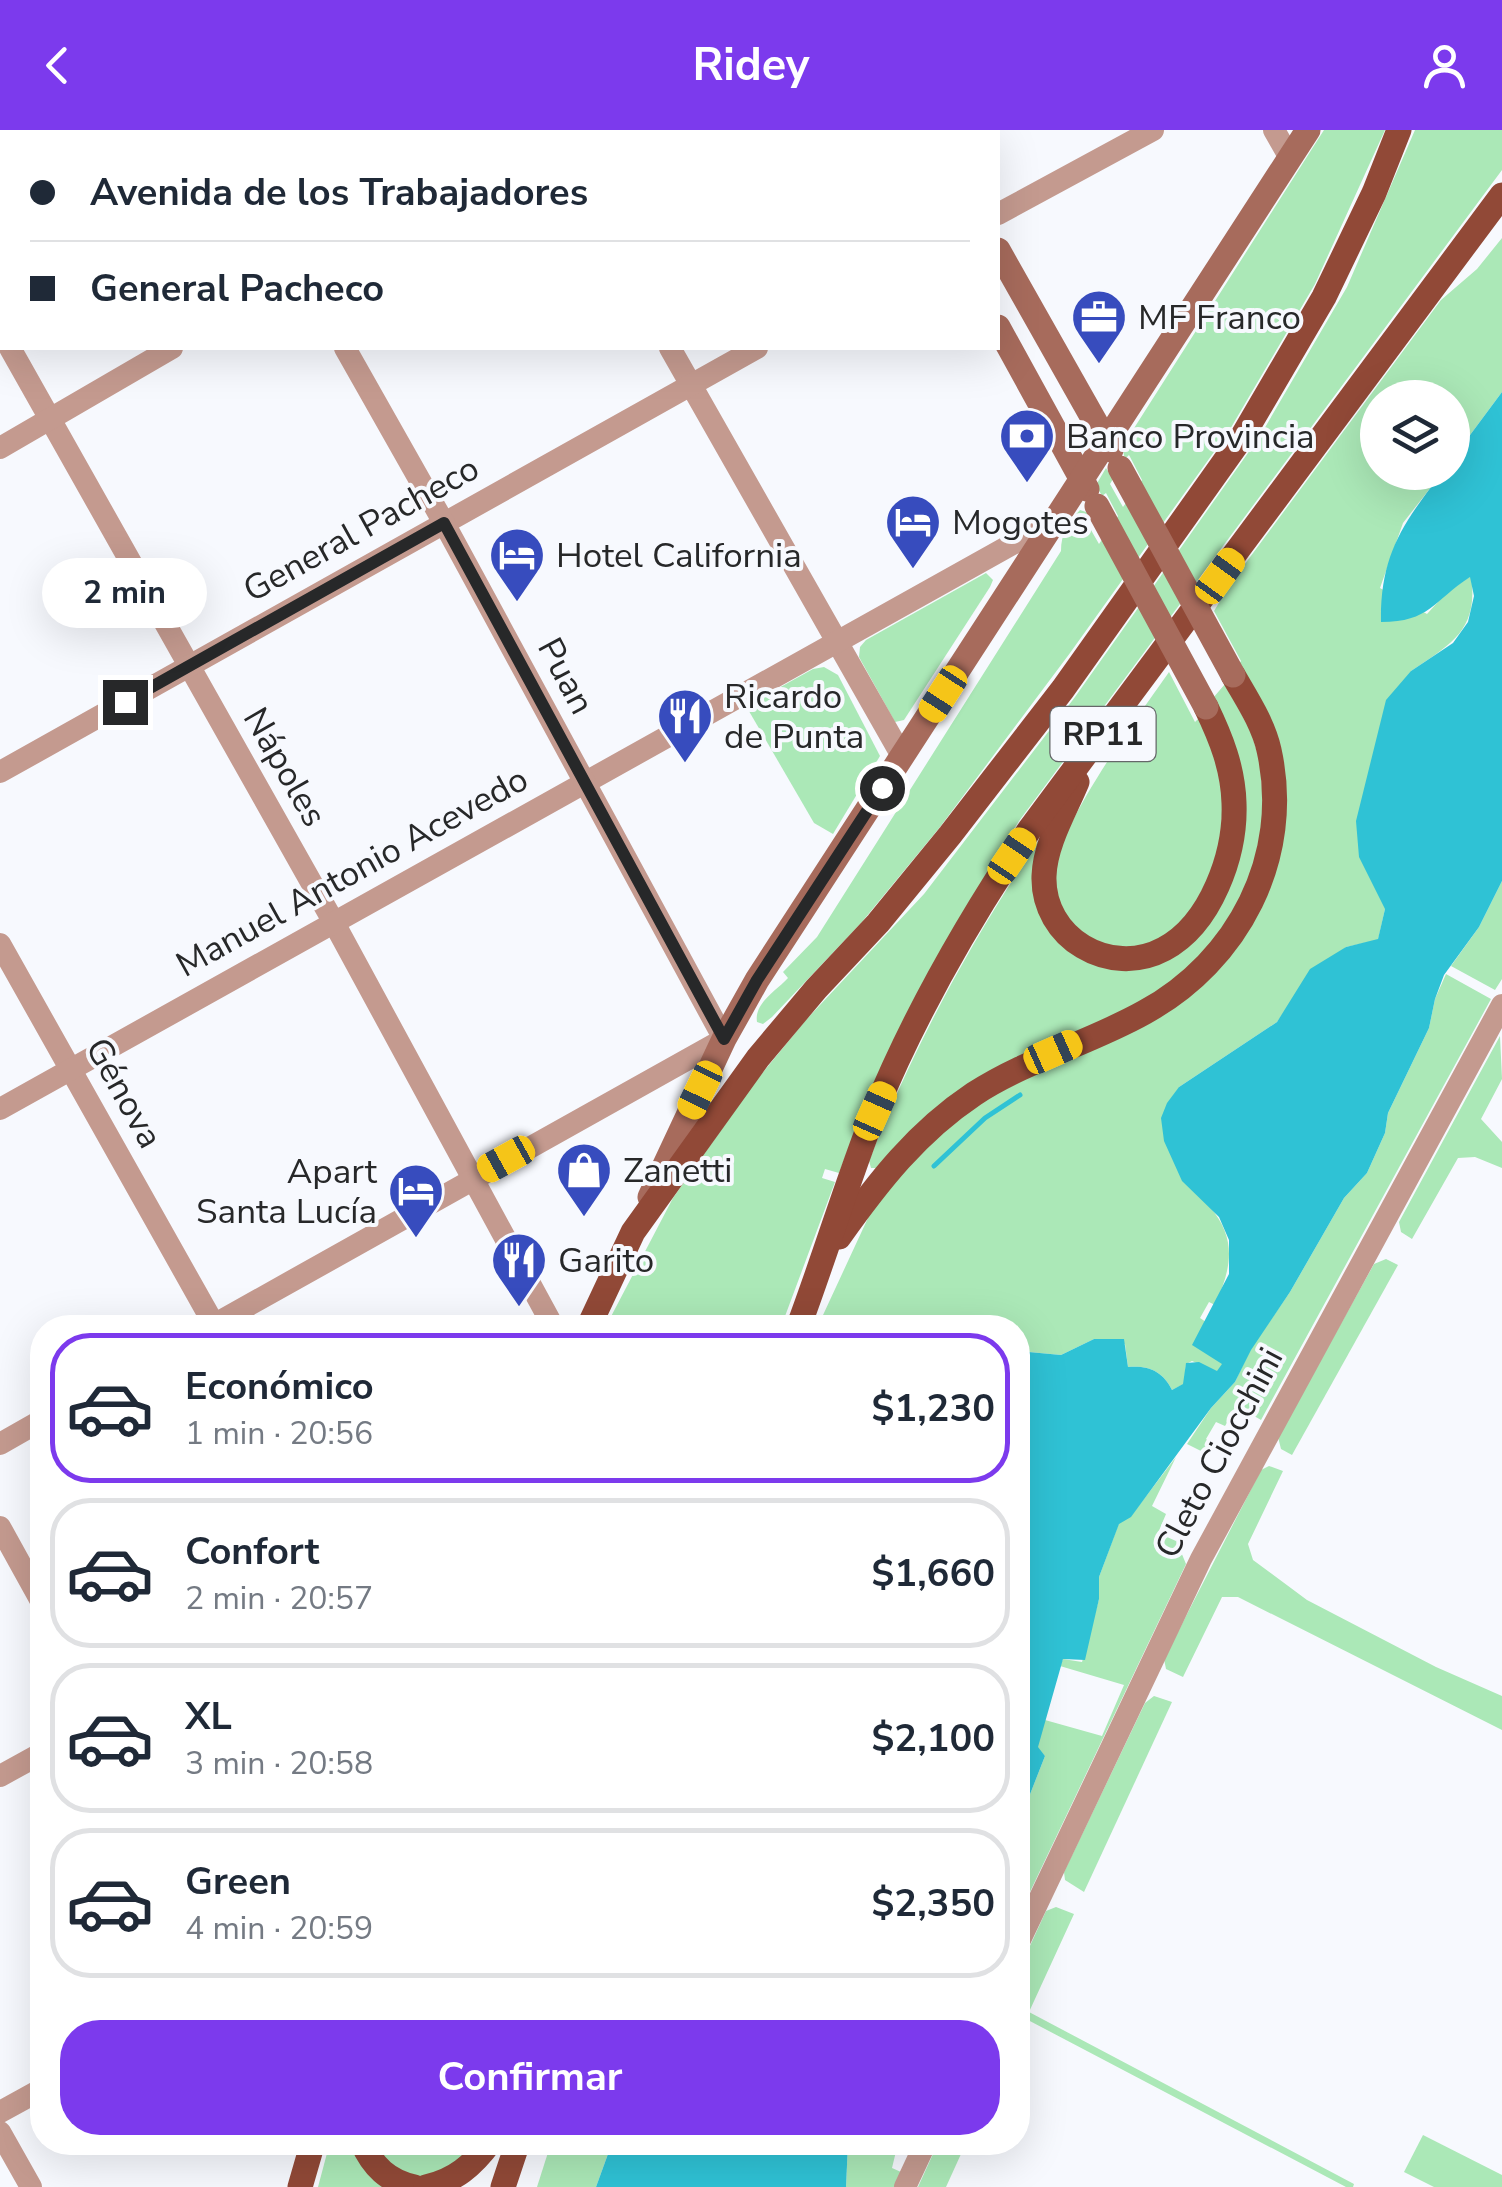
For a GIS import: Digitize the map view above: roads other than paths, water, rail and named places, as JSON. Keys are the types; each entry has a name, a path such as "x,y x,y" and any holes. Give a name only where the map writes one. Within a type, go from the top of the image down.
{"main road":[{"path":"634,1232 724,1039 757,980 1308,130"},
{"name":"RP11","path":"594,1315 634,1232 758,1058 890,910 950,835 1200,498 1300,343 1350,247 1400,130"},
{"name":"RP11","path":"803,1315 875,1111 926,1001 1012,856 1502,194"},
{"path":"824,1257 893,1163 950,1111 1033,1061 1148,1010 1200,975 1228,943 1261,881 1270,844 1274,806 1268,747 1105,440 1000,254"},
{"path":"1000,330 1206,708 1231,776 1234,819 1218,882 1198,918 1176,941 1151,955 1124,959 1084,948 1061,930 1049,905 1044,876 1050,848 1088,754"},
{"path":"300,2187 309,2155"},
{"path":"368,2155 381,2172 414,2187"},
{"path":"426,2187 456,2176 477,2155"},
{"path":"503,2187 514,2155"}],"street":[{"path":"1000,213 1153,130"},
{"path":"1274,130 1290,158"},
{"name":"Nápoles","path":"11,350 334,921 547,1315"},
{"path":"0,448 169,350"},
{"name":"Puan","path":"346,350 724,1039"},
{"path":"671,350 902,756"},
{"name":"General Pacheco","path":"0,772 753,350"},
{"name":"Manuel Antonio Acevedo","path":"0,1108 1052,522"},
{"name":"Génova","path":"0,944 206,1315"},
{"name":"Cleto Ciocchini","path":"1030,1919 1201,1559 1502,1005"},
{"path":"231,1315 724,1039"},
{"path":"0,1444 30,1427"},
{"path":"0,1527 30,1581"},
{"path":"0,1776 30,1759"},
{"path":"0,2112 30,2096"},
{"path":"0,2132 31,2187"},
{"path":"906,2185 914,2155"},
{"path":"906,2185 920,2155"}],"water":[{"path":"1502,392 1502,881 1479,927 1444,975 1429,1028 1388,1113 1385,1133 1367,1173 1344,1198 1235,1382 1211,1408 1131,1517 1119,1524 1099,1577 1099,1599 1085,1660 1063,1659 1038,1747 1045,1756 1030,1794 1030,1352 1061,1355 1094,1339 1124,1339 1128,1367 1154,1371 1172,1390 1183,1384 1186,1363 1199,1362 1217,1371 1222,1364 1192,1345 1229,1274 1229,1240 1219,1217 1182,1181 1164,1141 1161,1118 1179,1087 1277,1022 1310,969 1346,947 1378,939 1385,909 1359,857 1356,821 1386,700 1411,671 1453,643 1468,622 1474,596 1470,577 1421,614 1381,622 1390,559 1429,490 1470,490 1470,435"},
{"path":"608,2155 847,2155 846,2187 596,2187"}],"waterway":[{"path":"934,1166 985,1118 1020,1095"}],"place":[{"name":"MF Franco","path":"1099,366"},
{"name":"Banco Provincia","path":"1027,485"},
{"name":"Mogotes","path":"913,571"},
{"name":"Hotel California","path":"517,604"},
{"name":"Ricardo de Punta","path":"685,765"},
{"name":"Zanetti","path":"584,1219"},
{"name":"Apart Santa Lucía","path":"416,1240"},
{"name":"Garito","path":"519,1309"}]}
